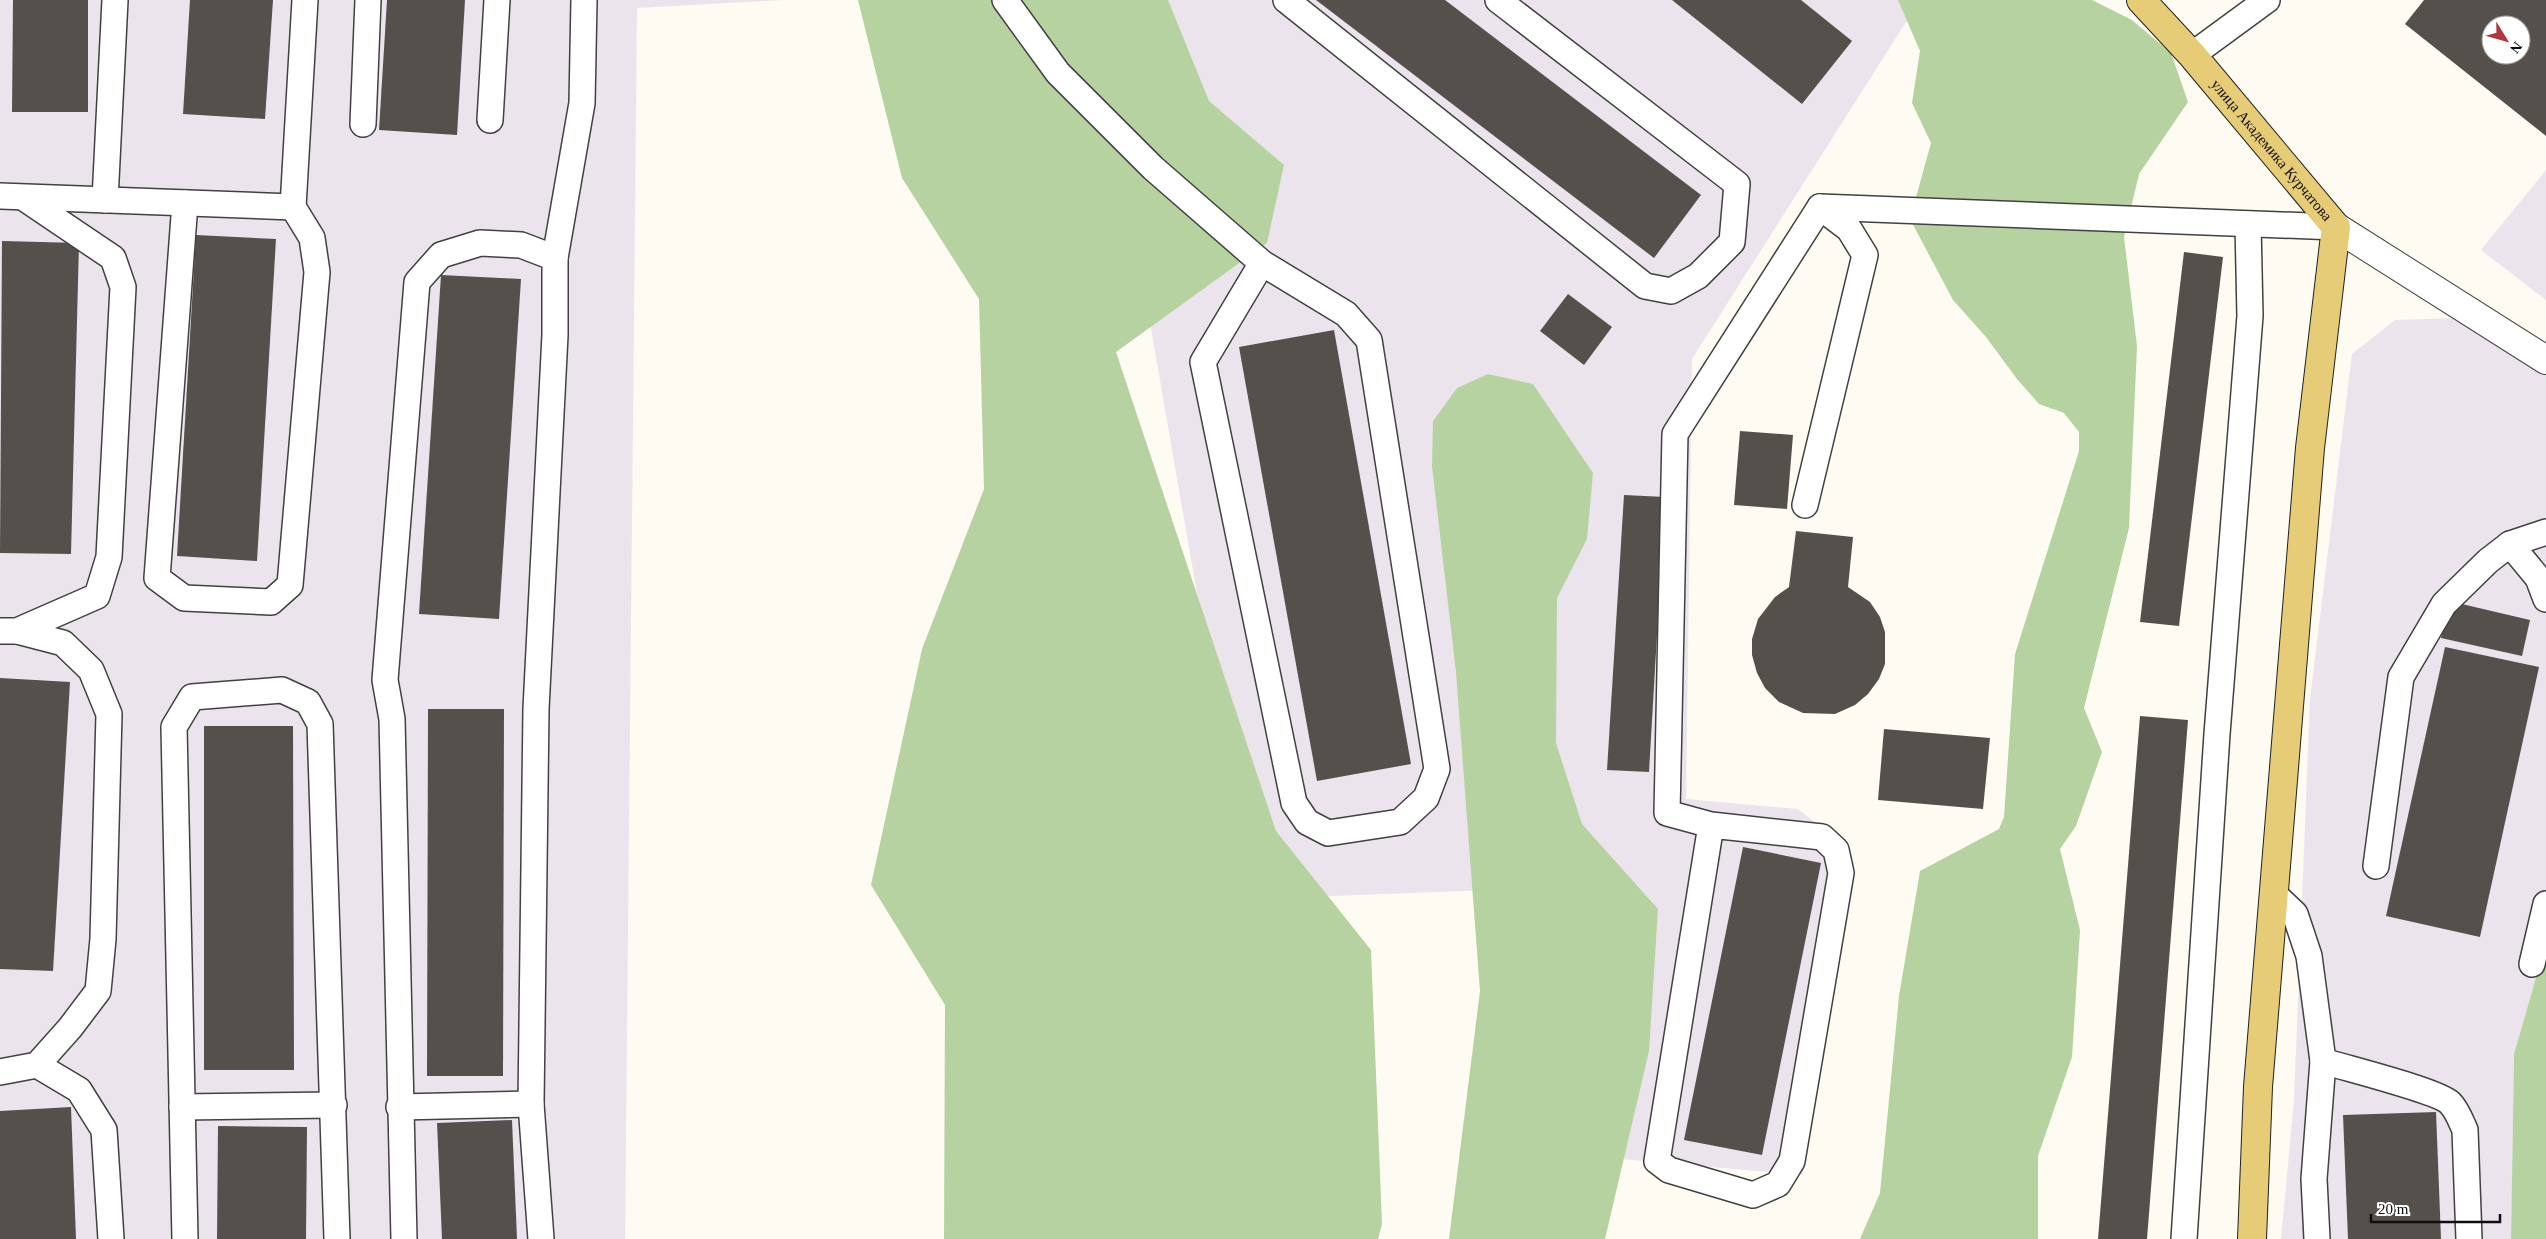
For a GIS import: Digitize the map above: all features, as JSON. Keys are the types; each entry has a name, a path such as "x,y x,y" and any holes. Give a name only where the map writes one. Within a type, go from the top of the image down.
{"main road":[{"name":"улица Академика Курчатова","path":"2141,0 2192,55 2336,227"},
{"path":"2252,1239 2258,1087 2310,448 2336,227"}],"street":[{"name":"улица Академика Курчатова","path":"2336,227 2546,360"}],"lane":[{"path":"105,200 114,0"},
{"path":"185,203 157,578 184,598 271,602 290,585 317,272 312,238 294,207 305,0"},
{"path":"363,124 368,0"},
{"path":"490,120 497,0"},
{"path":"541,1239 531,1104 536,709 555,335 555,258 582,103 584,0"},
{"path":"1005,0 1058,73 1153,168 1262,263 1346,314 1369,340 1437,769 1426,798 1400,822 1328,833 1307,822 1294,803 1203,362 1262,263"},
{"path":"1286,0 1645,286 1671,291 1698,276 1732,242 1737,184 1498,0"},
{"path":"2192,55 2267,0"},
{"path":"0,196 294,207"},
{"path":"8,631 97,596 109,557 123,287 113,258 24,198"},
{"path":"1820,207 2336,227"},
{"path":"1805,505 1866,255 1849,229 1820,207"},
{"path":"1711,825 1658,1161 1670,1170 1752,1195 1778,1184 1792,1161 1842,873 1836,850 1822,837 1711,825 1667,812 1675,434 1820,207"},
{"path":"2184,1239 2217,734 2250,316 2248,224"},
{"path":"404,1239 392,719 385,680 417,282 441,255 480,243 520,245 555,258"},
{"path":"2376,866 2401,677 2444,604 2488,561 2510,544 2546,532"},
{"path":"2510,544 2538,578 2546,599"},
{"path":"0,1072 37,1065 70,1028 98,991 103,940 109,714 91,670 63,643 8,631"},
{"path":"185,1239 174,727 192,697 282,690 308,702 320,724 337,1239"},
{"path":"2274,894 2295,914 2309,956 2323,1061 2314,1178 2317,1239"},
{"path":"2532,964 2546,904"},
{"path":"2323,1061 2431,1094 2450,1102 2465,1130 2470,1239"},
{"path":"37,1065 79,1090 104,1130 111,1239"},
{"path":"400,1107 531,1104"},
{"path":"182,1107 334,1105"}],"shaded area":[{"path":"0,0 783,0 637,8 625,1239 0,1239"},
{"path":"1094,0 1920,0 1692,359 1686,799 1798,809 1845,846 1803,1175 1598,1157 1624,885 1250,899"},
{"path":"2546,170 2546,300 2481,250"},
{"path":"2459,318 2546,373 2546,943 2514,1054 2511,1239 2281,1239 2294,1101 2310,699 2352,354 2395,320"}],"green space":[{"path":"858,0 1168,0 1209,101 1284,165 1267,243 1116,352 1276,831 1371,950 1382,1224 1378,1239 944,1239 945,1005 871,885 922,649 984,489 979,299 902,178"},
{"path":"1898,0 2092,0 2132,20 2171,53 2188,102 2139,174 2124,237 2137,346 2129,528 2084,708 2102,752 2076,826 2060,849 2080,930 2072,1057 2038,1156 2038,1239 1860,1239 1880,1193 1899,996 1920,871 1999,829 2004,817 2015,654 2079,451 2079,432 2064,413 2039,404 2017,379 1986,337 1953,300 1910,219 1931,143 1912,103 1920,51"},
{"path":"1488,374 1533,384 1593,473 1587,539 1557,598 1556,743 1582,824 1658,909 1649,1051 1605,1239 1449,1239 1480,991 1456,672 1432,466 1433,421 1457,388"},
{"path":"2546,943 2546,1239 2511,1239 2514,1054"}],"building":[{"path":"13,0 88,0 88,112 12,112"},
{"path":"190,0 273,0 265,119 183,114"},
{"path":"387,0 465,0 457,135 379,130"},
{"path":"1316,0 1445,0 1701,195 1654,258"},
{"path":"1672,0 1801,0 1852,41 1802,104"},
{"path":"2424,0 2546,0 2546,136 2405,24"},
{"path":"196,235 276,239 257,561 177,556"},
{"path":"2,241 79,243 71,554 0,553"},
{"path":"2184,252 2223,257 2179,626 2140,622"},
{"path":"441,275 521,279 499,619 419,614"},
{"path":"1568,294 1612,327 1584,365 1540,331"},
{"path":"1334,330 1411,764 1317,781 1239,347"},
{"path":"1740,431 1793,435 1787,509 1734,505"},
{"path":"1624,495 1665,497 1649,772 1607,770"},
{"path":"1796,531 1853,537 1848,587 1870,602 1880,617 1885,632 1885,664 1879,679 1868,694 1855,705 1835,714 1803,713 1779,702 1765,688 1757,673 1752,655 1752,639 1758,619 1775,597 1789,587"},
{"path":"2449,601 2530,620 2522,656 2441,638"},
{"path":"2445,647 2539,667 2480,937 2386,916"},
{"path":"0,678 70,682 53,971 0,969"},
{"path":"428,709 504,709 503,1076 427,1076"},
{"path":"2140,716 2188,720 2147,1239 2098,1239"},
{"path":"204,726 293,726 294,1070 204,1070"},
{"path":"1884,729 1990,738 1983,809 1878,800"},
{"path":"1743,847 1821,863 1762,1155 1684,1140"},
{"path":"71,1107 76,1239 0,1239 0,1111"},
{"path":"2436,1112 2441,1239 2348,1239 2343,1115"},
{"path":"512,1120 517,1239 442,1239 437,1123"},
{"path":"218,1126 307,1127 306,1239 217,1239"}]}
